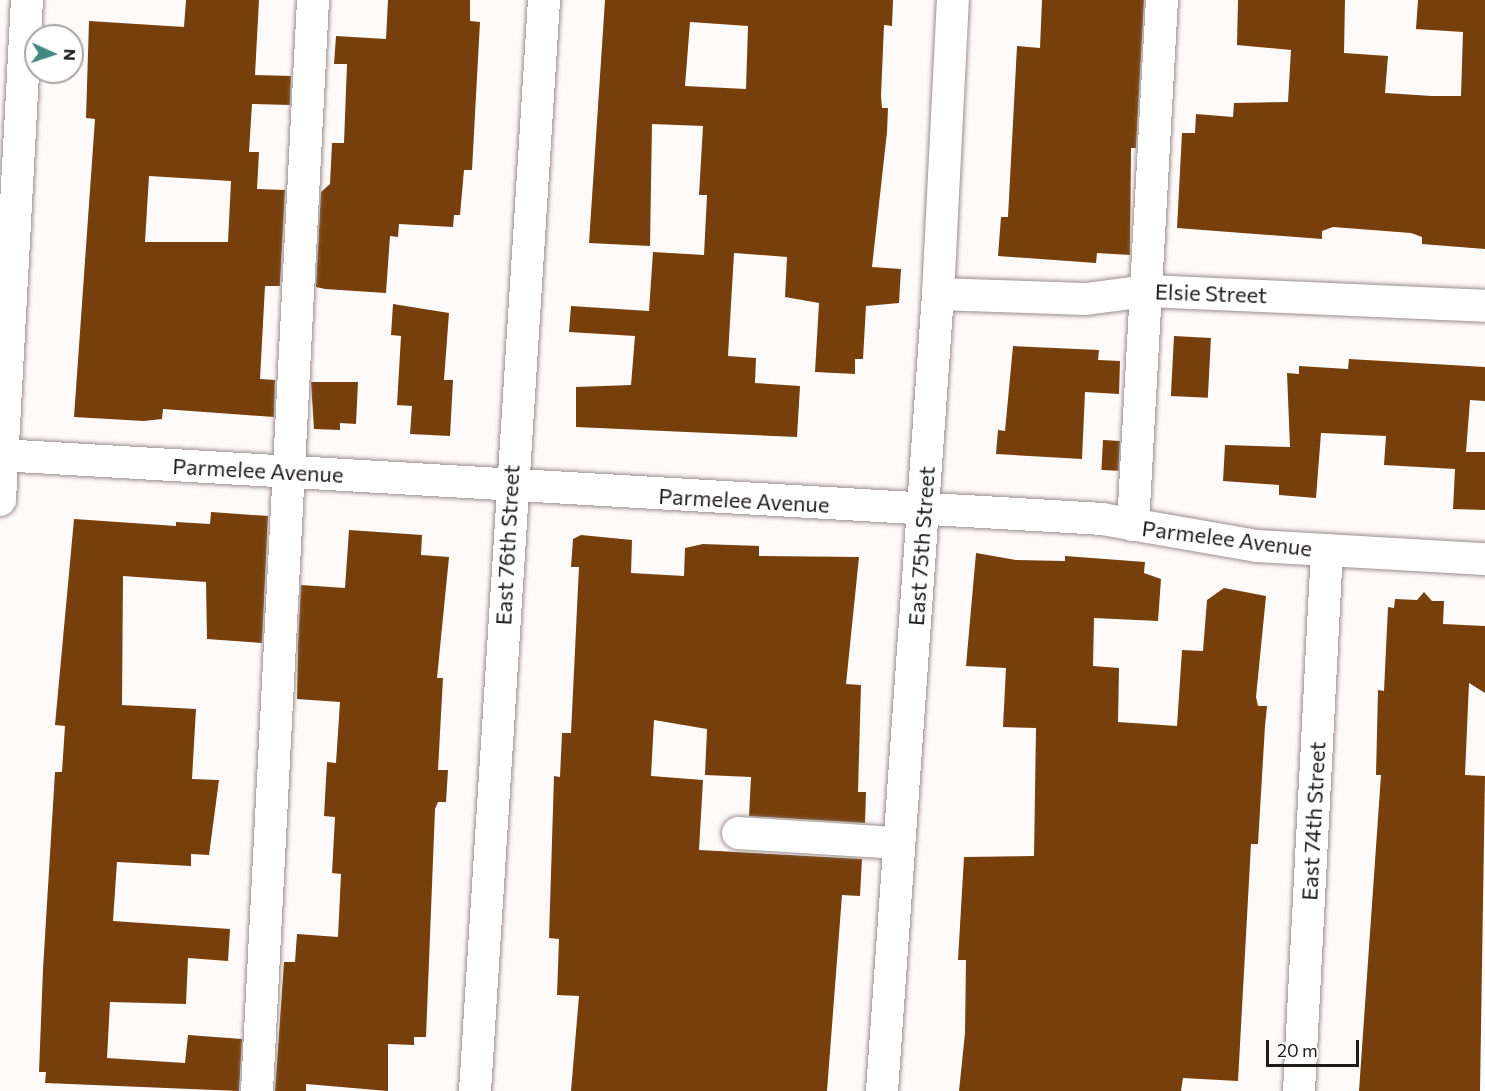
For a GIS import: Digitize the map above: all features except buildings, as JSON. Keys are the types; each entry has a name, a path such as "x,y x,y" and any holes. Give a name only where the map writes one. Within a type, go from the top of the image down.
{"street":[{"path":"0,500 27,0"},
{"path":"257,1091 291,472 313,0"},
{"name":"East 76th Street","path":"475,1091 511,486 544,0"},
{"name":"East 75th Street","path":"882,1091 924,511 953,0"},
{"path":"1133,525 1162,0"},
{"name":"Elsie Street","path":"938,294 1086,298 1147,291 1485,306"},
{"name":"Parmelee Avenue","path":"1,455 924,511 1102,519 1181,536 1327,550 1485,559"},
{"name":"East 74th Street","path":"1299,1091 1327,550"},
{"path":"738,833 899,843"}]}
